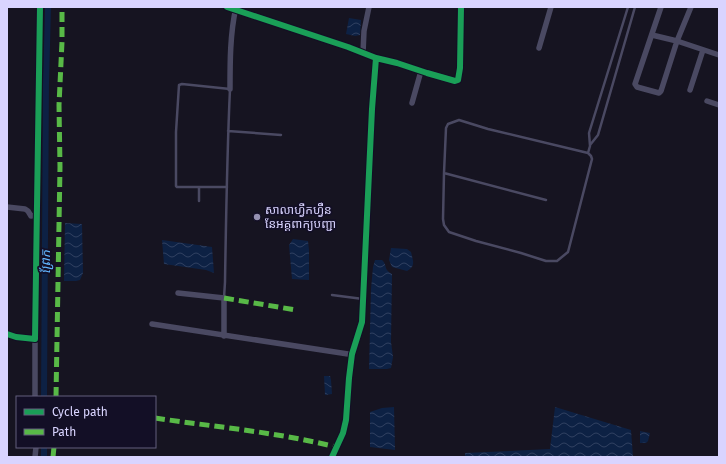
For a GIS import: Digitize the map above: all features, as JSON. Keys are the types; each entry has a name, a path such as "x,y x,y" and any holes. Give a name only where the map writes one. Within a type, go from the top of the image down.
{"street":[{"path":"35,396 40,7"},
{"path":"227,7 236,8 348,46 376,58 397,63 455,82 458,80 460,68 461,7"},
{"path":"362,53 364,31 369,7"},
{"path":"539,48 551,7"},
{"path":"661,7 635,84 636,87 659,93 662,91 677,42 690,7"},
{"path":"230,89 231,38 236,8"},
{"path":"652,35 719,55"},
{"path":"690,90 702,50"},
{"path":"332,457 343,433 346,420 352,354 362,322 372,109 376,58"},
{"path":"412,103 421,71"},
{"path":"707,100 719,105"},
{"path":"7,207 25,209 31,216 37,215"},
{"path":"178,293 224,298 224,336"},
{"path":"152,324 352,354"},
{"path":"7,334 21,338 35,339"}],"lane":[{"path":"590,146 589,133 628,7"},
{"path":"588,153 590,146 598,135 635,7"},
{"path":"224,298 230,89 182,84 179,85 176,132 176,184 178,187 227,187"},
{"path":"459,120 488,129 588,153 592,159 568,252 558,261 546,261 476,241 449,232 444,225 444,173 446,128 448,124 459,120"},
{"path":"228,131 281,135"},
{"path":"444,173 546,200"},
{"path":"199,187 199,201"},
{"path":"332,295 363,299"}],"water":[{"path":"349,18 361,20 360,35 355,36 346,34"},
{"path":"65,223 82,224 83,273 80,280 76,281 64,281"},
{"path":"293,239 308,241 309,280 292,279 289,245"},
{"path":"162,240 212,247 214,273 206,270 164,264"},
{"path":"391,248 407,249 411,252 413,265 410,269 407,271 392,267 389,260"},
{"path":"375,260 382,260 387,271 392,274 391,342 393,357 391,368 387,369 369,369 371,289"},
{"path":"324,376 330,376 332,394 325,395"},
{"path":"394,407 395,450 370,447 370,412 382,408"},
{"path":"555,407 631,430 633,457 465,457 465,453 550,449"},
{"path":"640,431 650,433 646,443 640,443"}],"waterway":[{"name":"ព្រែក","path":"44,396 46,84 48,7"},
{"name":"ព្រែក","path":"44,448 44,457"}],"marked path":[{"path":"56,396 60,167 59,105 62,7"},
{"path":"224,298 296,310"},
{"path":"156,418 291,437 336,447"},
{"path":"53,457 54,448"}],"cycle path":[{"path":"7,334 16,337 35,339 40,7"},
{"path":"227,7 348,47 376,58 455,81 458,80 460,68 461,7"},
{"path":"332,457 343,433 346,420 352,354 362,322 372,109 376,58"}],"place":[{"name":"សាលាហ្វឹកហ្វឺន នែអគ្គពាក្យបញ្ជា","path":"257,217"}]}
